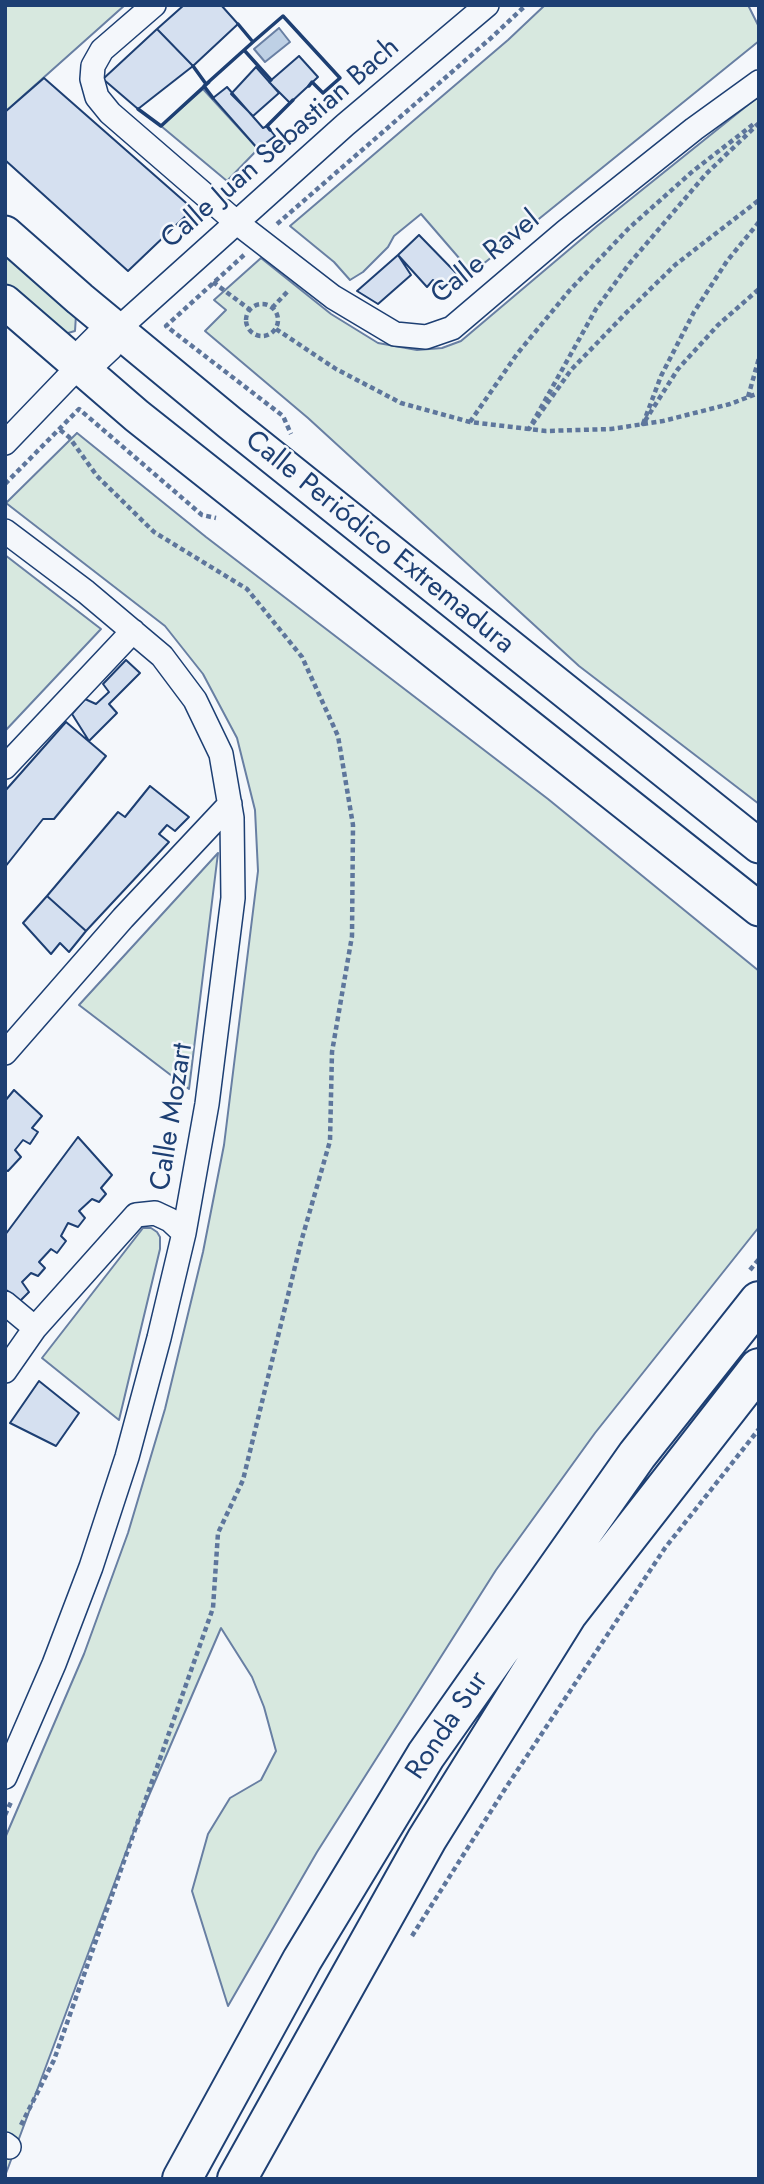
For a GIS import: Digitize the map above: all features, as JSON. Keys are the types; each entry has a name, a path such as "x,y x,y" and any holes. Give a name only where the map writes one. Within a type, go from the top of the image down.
{"highway":[{"name":"Ronda Sur","path":"182,2179 302,1960 426,1755 637,1455 759,1301"},
{"name":"Ronda Sur","path":"237,2179 427,1839 568,1613 759,1368"}],"main road":[{"name":"Calle Periódico Extremadura","path":"5,233 230,423 759,846"},
{"name":"Calle Periódico Extremadura","path":"5,302 78,367 759,909"}],"street":[{"name":"Calle Ravel","path":"154,5 102,50 93,66 92,79 97,97 110,113 236,222 333,297 394,334 426,337 452,328 566,231 694,129 759,82"},
{"name":"Calle Juan Sebastian Bach","path":"78,367 95,363 111,348 117,330 189,264 345,125 487,5"},
{"path":"5,443 78,367"},
{"name":"Calle Mozart","path":"5,531 86,592 162,656 195,700 221,754 232,818 233,898 207,1104 184,1233 159,1338 127,1457 91,1567 10,1785"},
{"path":"5,767 133,631"},
{"path":"5,1053 123,918 230,804"},
{"path":"5,1371 36,1328 135,1215 155,1213 170,1220 184,1233"},
{"path":"5,1303 36,1328"}],"path":[{"path":"194,347 166,326 256,245 270,256 281,242 269,230 526,5"},
{"path":"470,422 534,333 569,291 629,228 693,171 759,122"},
{"path":"529,429 596,309 629,264 706,174 759,122"},
{"path":"529,429 571,370 624,315 675,265 759,200"},
{"path":"643,424 661,376 694,312 727,261 759,222"},
{"path":"189,264 249,309"},
{"path":"643,424 678,369 718,324 759,289"},
{"path":"258,303 269,304 277,313 279,321 276,329 268,336 255,335 245,321 249,309 258,303"},
{"path":"276,329 336,369 401,403 470,422 546,431 611,429 730,404 759,393"},
{"path":"748,397 759,358"},
{"path":"5,484 79,409 116,441"},
{"path":"7,2145 54,2060 213,1608 218,1533 243,1480 301,1242 330,1141 332,1052 352,936 353,825 338,736 302,657 247,589 154,532 97,476 69,437 59,429"},
{"path":"412,1938 505,1789 665,1548 759,1429"},
{"path":"5,1815 10,1785"}],"shaded area":[{"path":"5,5 125,5 5,112"},
{"path":"545,5 748,5 759,27 759,41 472,273 421,214 394,236 388,247 363,272 350,280 334,262 290,226 508,40"},
{"path":"203,89 258,149 227,181 161,126"},
{"path":"759,96 759,804 579,666 308,418 205,331 226,310 214,300 261,258 331,314 378,343 417,350 442,348 461,341 597,226"},
{"path":"5,250 76,315 75,331 61,335 5,284"},
{"path":"77,433 206,537 548,799 759,971 759,1227 595,1433 496,1570 317,1852 228,2006 192,1891 208,1834 230,1798 261,1780 276,1751 264,1707 252,1677 221,1628 135,1828 5,2176 5,1838 84,1654 128,1533 165,1409 203,1252 224,1145 258,871 255,810 237,738 203,674 165,626 6,503"},
{"path":"5,555 101,629 5,731"},
{"path":"218,853 189,1089 79,1005"},
{"path":"143,1228 151,1228 157,1232 160,1249 119,1420 42,1358"}],"water":[{"path":"279,28 290,42 265,62 254,49"}],"building":[{"path":"184,5 221,5 238,24 193,66 157,29"},
{"path":"157,29 193,66 138,109 103,79"},
{"path":"299,56 318,77 290,103 269,82"},
{"path":"256,67 279,93 253,116 231,94"},
{"path":"44,78 193,209 128,271 5,160 5,112"},
{"path":"227,87 263,128 267,126 275,136 258,149 213,98"},
{"path":"419,235 458,275 442,289 433,280 427,287 398,255"},
{"path":"398,255 411,275 378,304 357,291"},
{"path":"126,660 140,673 109,704 117,713 89,741 72,714 85,699 96,704 109,692 103,684"},
{"path":"66,722 106,756 54,819 43,819 5,867 5,791"},
{"path":"150,786 189,817 175,831 167,825 159,834 169,842 86,931 47,896 118,812 125,817"},
{"path":"47,896 86,931 69,952 60,943 51,954 23,923"},
{"path":"14,1090 42,1116 32,1128 38,1132 30,1144 23,1140 15,1150 21,1157 8,1171 5,1170 5,1101"},
{"path":"78,1137 112,1175 101,1188 106,1194 99,1202 92,1199 79,1211 85,1218 78,1227 68,1223 61,1236 66,1241 57,1253 51,1249 39,1262 45,1268 38,1276 31,1273 22,1282 29,1292 20,1301 5,1289 5,1235"},
{"path":"39,1381 79,1413 56,1446 10,1423"}],"wall":[{"path":"238,24 253,42 283,16 340,78 323,93 312,82 309,86"},
{"path":"213,98 204,86 253,42"},
{"path":"244,50 271,80"},
{"path":"193,66 206,84"},
{"path":"138,109 161,126 209,82"},
{"path":"270,130 267,126 293,100"}]}
